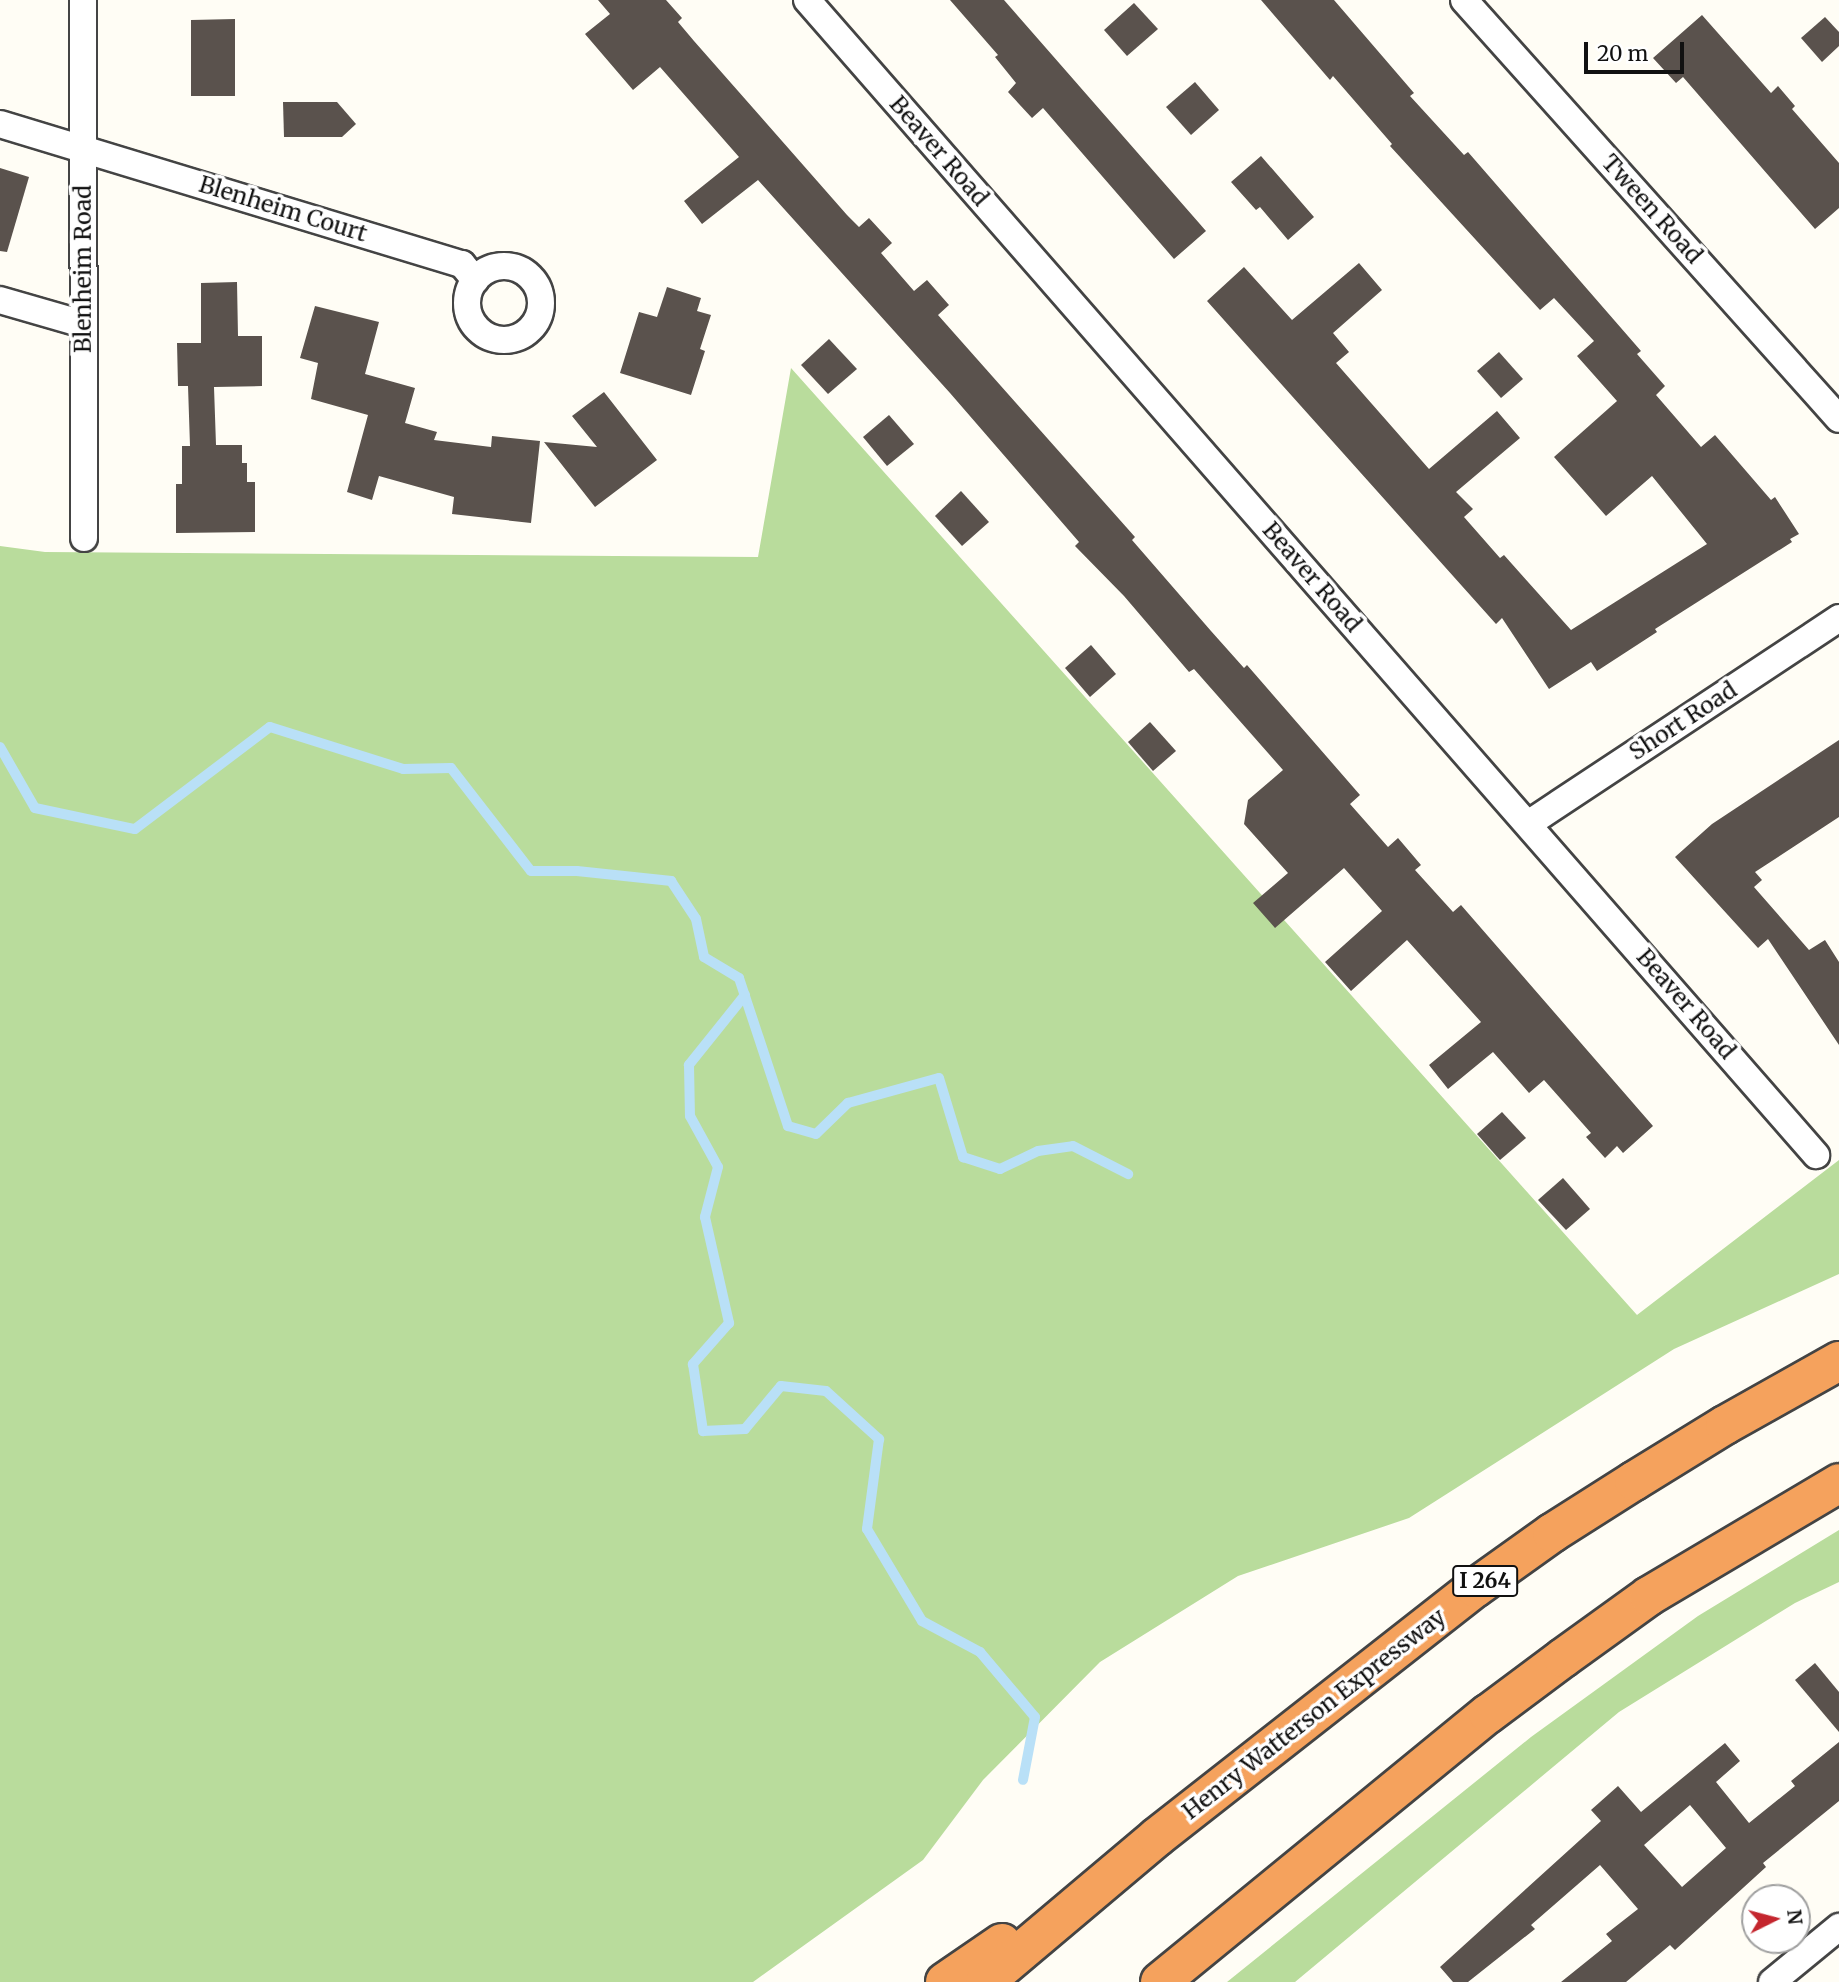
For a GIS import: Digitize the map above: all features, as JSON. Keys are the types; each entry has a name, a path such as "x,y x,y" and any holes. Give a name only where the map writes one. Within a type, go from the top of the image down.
{"highway":[{"name":"Henry Watterson Expressway","path":"985,1982 1157,1837 1378,1662 1552,1533 1725,1424 1839,1361"},
{"path":"1166,1977 1488,1714 1563,1658 1648,1596 1839,1483"},
{"path":"945,1982 1157,1837"}],"street":[{"name":"Blenheim Road","path":"83,0 84,538"},
{"name":"Beaver Road","path":"807,0 1816,1155"},
{"name":"Tween Road","path":"1464,0 1839,419"},
{"name":"Blenheim Court","path":"0,124 462,264 475,280"},
{"path":"0,300 83,324"},
{"name":"Short Road","path":"1528,824 1839,618"},
{"path":"1772,1982 1839,1927"}],"green space":[{"path":"791,368 1637,1315 1839,1160 1839,1274 1674,1349 1409,1518 1238,1576 1100,1662 983,1780 923,1860 753,1982 0,1982 0,546 45,552 758,557"},
{"path":"1839,1530 1839,1582 1795,1603 1619,1712 1295,1982 1227,1982 1531,1737 1698,1616"}],"building":[{"path":"598,0 666,0 682,18 678,22 847,215 859,227 869,218 892,243 881,253 914,291 927,280 949,305 938,315 1135,537 1132,540 1211,631 1244,668 1247,665 1360,795 1350,804 1388,847 1398,838 1421,865 1415,870 1453,912 1461,905 1653,1126 1623,1153 1617,1146 1605,1158 1586,1137 1591,1133 1544,1080 1529,1093 1493,1052 1448,1089 1429,1065 1481,1022 1407,940 1351,991 1325,962 1382,911 1344,868 1275,928 1253,903 1288,873 1244,824 1248,800 1283,770 1194,669 1189,672 1124,596 1075,546 1079,542 950,393 758,180 702,224 684,201 739,157 660,67 633,90 585,34 610,14"},
{"path":"950,0 1004,0 1206,231 1174,259 1043,108 1032,118 1008,92 1016,83 995,57 998,55"},
{"path":"1261,0 1334,0 1414,93 1410,96 1464,155 1468,152 1641,351 1637,354 1665,386 1656,395 1701,447 1715,435 1771,500 1775,497 1799,534 1790,539 1792,542 1655,629 1657,632 1597,671 1591,662 1549,689 1502,618 1496,624 1207,301 1244,267 1292,320 1359,263 1382,290 1333,333 1349,352 1336,363 1429,469 1497,411 1520,438 1456,492 1473,509 1464,517 1500,558 1504,555 1571,630 1707,544 1652,476 1606,516 1554,457 1617,401 1577,356 1594,341 1554,298 1540,310 1390,146 1392,144 1333,76 1330,80"},
{"path":"1134,3 1158,29 1127,56 1104,30"},
{"path":"1702,15 1771,93 1778,86 1795,106 1792,109 1839,163 1839,208 1815,229 1683,77 1676,83 1653,58"},
{"path":"1825,17 1839,32 1839,46 1822,62 1801,38"},
{"path":"235,19 235,96 191,96 191,20"},
{"path":"1195,82 1219,110 1191,135 1166,107"},
{"path":"283,102 337,102 356,124 342,137 284,137"},
{"path":"1261,156 1314,217 1288,240 1260,207 1256,210 1231,182"},
{"path":"0,168 29,177 7,252 0,251"},
{"path":"237,282 238,336 262,336 262,386 214,387 216,445 242,445 242,463 247,463 247,482 255,482 255,532 176,533 176,484 182,484 182,446 190,446 188,386 178,386 177,343 201,343 201,283"},
{"path":"667,287 701,298 697,311 711,315 700,349 705,351 691,395 620,373 639,312 657,317"},
{"path":"315,306 379,322 365,374 415,388 405,423 437,432 434,440 491,447 492,436 540,441 531,523 452,514 454,497 379,476 372,500 347,492 368,415 311,399 318,363 300,358"},
{"path":"829,339 857,369 828,394 801,365"},
{"path":"1499,352 1523,379 1501,398 1477,371"},
{"path":"604,392 657,460 595,507 544,442 597,447 572,416"},
{"path":"889,415 914,444 887,466 863,437"},
{"path":"961,491 989,522 962,546 935,516"},
{"path":"1091,645 1116,674 1090,697 1065,668"},
{"path":"1150,722 1176,751 1153,771 1128,742"},
{"path":"1839,740 1839,817 1755,872 1762,880 1754,887 1809,950 1825,940 1839,962 1839,1045 1768,939 1758,948 1675,857 1712,824"},
{"path":"1502,1112 1526,1138 1500,1160 1477,1134"},
{"path":"1563,1178 1590,1209 1566,1230 1538,1200"},
{"path":"1815,1663 1839,1692 1839,1732 1795,1680"},
{"path":"1839,1742 1839,1801 1763,1863 1766,1867 1747,1884 1741,1884 1741,1890 1675,1950 1670,1945 1626,1982 1561,1982 1612,1941 1606,1934 1638,1909 1600,1865 1531,1925 1535,1929 1468,1982 1453,1982 1440,1967 1601,1821 1591,1810 1618,1786 1641,1812 1725,1743 1740,1761 1716,1782 1749,1823 1795,1786 1791,1781","holes":["1690,1805 1726,1848 1682,1887 1644,1845"]}],"waterway":[{"path":"0,747 35,808 135,829 270,727 403,769 451,768 531,871 577,871 671,881 696,919 704,957 739,978 788,1126 816,1134 848,1103 939,1078 963,1157 1000,1169 1038,1151 1073,1146 1128,1174"},
{"path":"745,995 689,1065 690,1116 718,1167 705,1217 729,1323 693,1364 703,1431 745,1429 781,1386 826,1391 879,1439 867,1529 922,1621 980,1652 1035,1717 1023,1780"}]}
